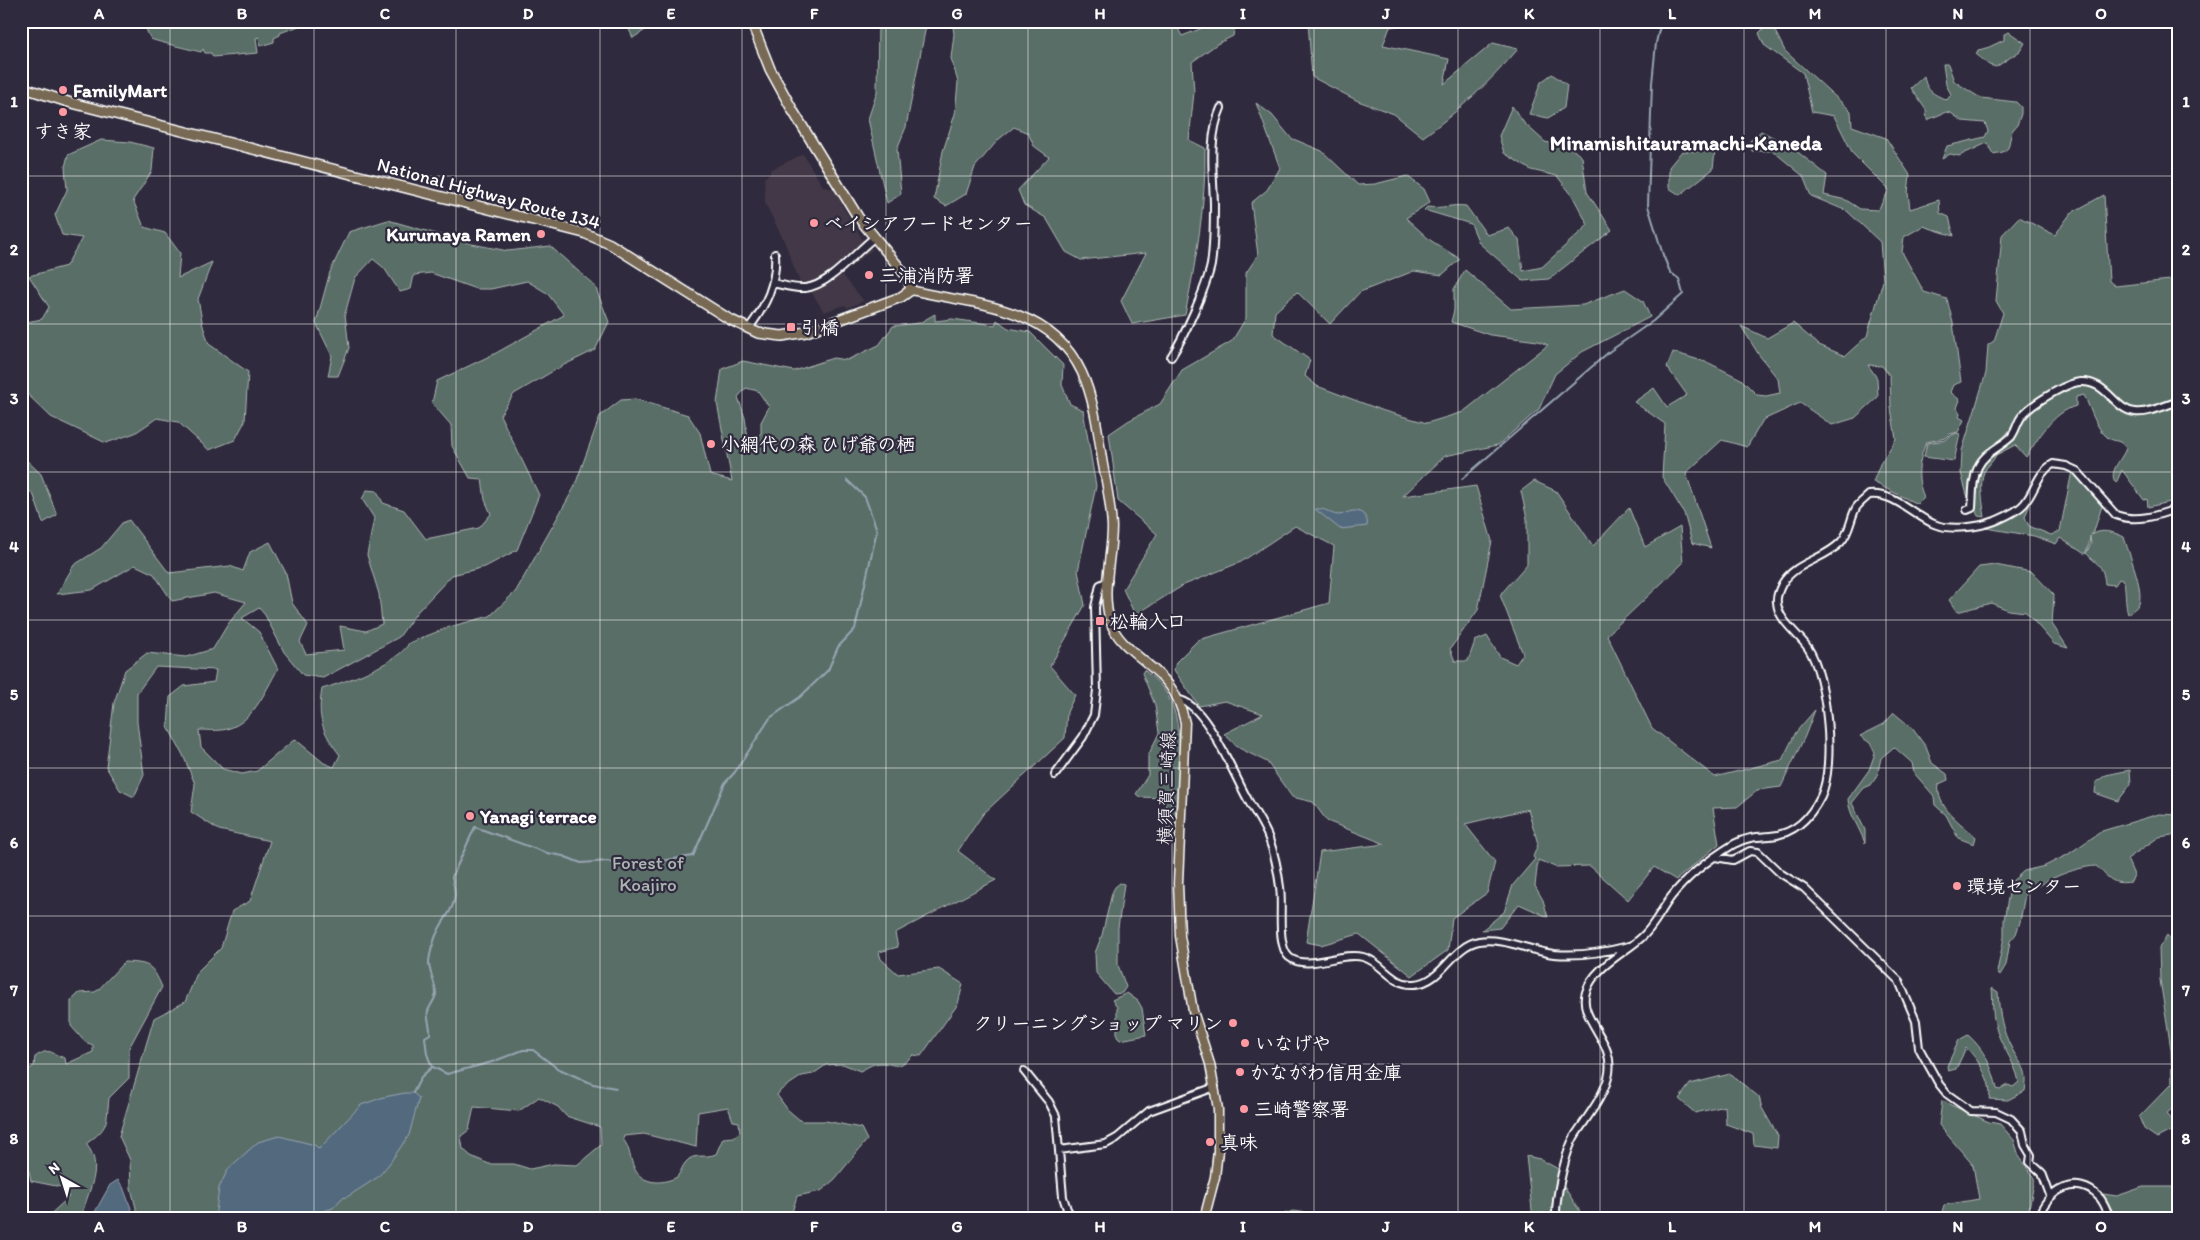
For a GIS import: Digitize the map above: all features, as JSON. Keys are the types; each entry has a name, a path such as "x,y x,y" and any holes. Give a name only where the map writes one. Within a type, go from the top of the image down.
{"highway":[{"path":"751,21 770,69 793,111 858,216 908,278 911,290"},
{"name":"National Highway Route 134","path":"21,87 68,102 584,233 610,244 748,330 770,335 794,335 901,296 911,290"}],"main road":[{"name":"横須賀三崎線","path":"911,290 1000,309 1019,315 1051,334 1064,346 1079,366 1094,405 1109,497 1112,534 1108,581 1109,616 1115,630 1124,643 1165,680 1178,700 1185,732 1178,871 1180,936 1193,1011 1210,1064 1218,1109 1218,1151 1214,1180 1204,1219"}],"street":[{"path":"1171,357 1186,331 1210,266 1214,206 1213,146 1215,121 1221,108"},
{"path":"773,283 802,288 817,284 850,262 862,247 875,237"},
{"path":"748,330 768,300 773,283 774,254"},
{"path":"1966,510 1972,508 1973,479 1979,465 1993,449 2012,436 2020,418 2027,410 2068,385 2080,382 2093,383 2101,387 2124,407 2134,412 2142,412 2179,401"},
{"path":"1556,1219 1557,1197 1566,1159 1574,1136 1601,1096 1608,1078 1611,1061 1606,1047 1587,1011 1585,993 1600,971 1649,930 1680,885 1736,843 1751,836 1782,835 1794,830 1804,822 1823,793 1826,782 1828,750 1823,690 1808,649 1788,625 1777,602 1780,586 1788,576 1842,540 1853,520 1856,509 1869,496 1885,496 1936,525 1956,529 1992,522 2019,509 2025,503 2040,475 2054,464 2066,466 2077,471 2116,515 2124,518 2149,517 2179,508"},
{"path":"1055,775 1088,731 1094,715 1097,690 1095,657 1096,595 1100,584 1108,581"},
{"path":"1178,700 1188,703 1213,732 1248,800 1262,822 1271,844 1279,877 1282,910 1281,943 1285,953 1295,960 1311,962 1360,956 1375,963 1396,980 1405,984 1416,984 1433,977 1456,953 1469,944 1481,941 1503,943 1554,954 1611,950 1630,946"},
{"path":"1715,857 1733,860 1750,851 1758,852 1780,873 1804,888 1899,981 1916,1021 1919,1048 1939,1084 1947,1094 1970,1111 1996,1112 2016,1123 2022,1130 2025,1145 2031,1155 2030,1162 2042,1173 2050,1196"},
{"path":"1024,1071 1053,1110 1057,1123 1064,1201 1073,1219"},
{"path":"1060,1150 1106,1144 1117,1138 1149,1111 1215,1087"},
{"path":"2038,1219 2043,1206 2050,1196 2066,1188 2085,1188 2097,1195 2104,1203 2111,1219"},
{"path":"2174,1219 2179,1216"}],"shaded area":[{"name":"ベイシアフードセンター","path":"803,154 823,186 836,190 843,207 863,240 869,248 873,249 842,274 864,301 847,308 845,305 824,312 807,285 800,283 784,241 765,203 764,178 770,173 770,170"}],"green space":[{"path":"142,21 304,21 299,26 280,33 280,35 274,38 274,42 260,46 259,37 256,38 258,53 213,57 211,53 205,53 203,49 201,52 151,39"},
{"path":"625,21 651,21 653,25 633,38"},
{"path":"878,21 927,21 906,127 897,149 901,194 887,203 868,119 877,92"},
{"path":"952,21 1174,21 1182,36 1200,29 1209,21 1236,21 1233,36 1217,44 1192,62 1194,92 1189,140 1205,148 1205,169 1200,232 1185,315 1132,324 1121,301 1146,253 1081,260 1066,252 1046,218 1024,205 1018,190 1049,157 1034,146 1028,133 1014,127 998,140 975,167 966,194 946,206 934,199 943,151 955,114 958,82 951,58 954,34"},
{"path":"1308,21 1426,21 1390,27 1383,45 1449,59 1444,84 1493,43 1518,49 1473,96 1423,137 1394,114 1358,101 1312,77"},
{"path":"1771,21 1774,21 1774,29 1785,51 1851,111 1852,126 1886,138 1910,175 1908,193 1910,209 1939,200 1940,213 1949,217 1954,236 1923,226 1904,237 1902,252 1924,292 1947,299 1953,323 1961,382 1953,385 1950,392 1960,400 1957,408 1960,413 1959,417 1964,420 1958,432 1950,434 1946,438 1926,442 1919,469 1921,489 1924,497 1917,504 1873,482 1880,464 1896,439 1891,408 1890,376 1882,366 1868,365 1877,378 1878,397 1855,418 1832,425 1800,403 1763,420 1747,447 1722,440 1686,473 1711,548 1692,543 1684,513 1662,477 1665,424 1634,402 1654,388 1667,407 1687,395 1667,367 1673,352 1709,363 1741,379 1757,395 1766,396 1780,393 1778,379 1759,355 1741,326 1767,338 1793,323 1819,345 1845,356 1867,336 1883,281 1880,242 1847,211 1811,196 1803,176 1773,151 1752,151 1749,142 1761,131 1790,146 1827,175 1824,195 1846,200 1860,209 1878,210 1889,190 1853,154 1834,116 1812,112 1803,73 1764,45 1759,33"},
{"path":"2009,32 2025,43 2020,51 1996,67 1989,65 1976,54 1978,50 2004,40 2004,34"},
{"path":"1943,64 1948,64 1954,81 1981,98 2016,102 2021,107 2021,114 2017,125 2012,131 2008,148 2003,152 1993,154 1987,143 1959,156 1950,154 1942,159 1947,146 1985,137 1988,131 1985,123 1962,121 1951,113 1946,112 1927,120 1926,110 1911,88 1924,76 1928,89 1947,100 1951,94 1946,85"},
{"path":"1552,74 1567,85 1564,108 1548,118 1529,114 1541,82"},
{"path":"1256,103 1272,115 1291,138 1322,151 1358,185 1375,184 1407,176 1424,189 1430,202 1406,218 1430,240 1460,259 1442,275 1414,271 1360,292 1330,324 1297,292 1275,312 1273,334 1310,360 1305,376 1317,386 1384,411 1427,423 1463,412 1548,345 1538,341 1490,335 1451,322 1454,310 1454,289 1465,270 1511,309 1583,305 1625,289 1643,301 1650,317 1582,352 1555,374 1539,409 1498,445 1445,456 1403,496 1476,486 1492,541 1478,610 1450,649 1455,661 1468,661 1475,641 1487,636 1500,657 1516,664 1523,654 1500,595 1527,564 1527,519 1521,491 1534,481 1556,491 1593,546 1629,508 1645,547 1680,527 1683,563 1607,635 1652,728 1715,777 1782,760 1796,732 1815,710 1781,787 1758,790 1737,807 1713,808 1719,844 1676,880 1654,867 1628,900 1590,866 1555,867 1538,860 1535,886 1543,900 1548,917 1519,904 1500,928 1482,930 1504,912 1513,885 1535,859 1533,857 1538,844 1528,809 1465,824 1495,862 1487,893 1452,918 1448,950 1412,976 1359,934 1321,945 1306,942 1320,852 1385,844 1327,821 1313,802 1292,797 1267,762 1239,748 1224,734 1263,714 1225,701 1199,706 1174,670 1176,662 1198,640 1329,603 1334,546 1295,526 1241,562 1184,585 1135,615 1123,589 1157,534 1118,501 1109,434 1128,421 1160,404 1182,370 1232,341 1246,318 1246,273 1258,255 1251,203 1267,190 1280,168"},
{"path":"1512,106 1524,123 1545,142 1570,147 1582,157 1587,192 1612,230 1549,279 1523,281 1479,243 1471,224 1424,210 1427,207 1466,206 1487,235 1509,228 1519,240 1523,271 1542,267 1588,225 1572,195 1557,176 1531,170 1504,153 1499,136"},
{"path":"101,140 130,142 154,148 152,171 133,200 144,227 165,233 180,253 178,278 212,262 198,299 203,326 209,344 248,372 245,421 235,440 209,450 178,422 157,418 135,433 106,443 51,417 21,388 21,323 42,319 49,307 29,276 66,266 82,238 62,235 55,215 67,190 65,167 68,155"},
{"path":"1682,151 1715,151 1713,169 1680,195 1669,188 1669,167"},
{"path":"2104,195 2109,281 2115,286 2179,279 2179,500 2148,507 2147,499 2144,500 2122,470 2116,483 2113,475 2114,470 2126,448 2103,433 2096,423 2084,395 2076,397 2076,406 2067,409 2053,420 2026,457 2015,445 1996,455 1985,470 1982,482 1985,517 1978,516 1976,509 1976,486 1981,469 1985,462 1998,450 2015,440 2013,425 1977,461 1973,469 1971,499 1969,502 1961,473 1962,451 1986,373 1988,345 1994,341 2003,313 1996,301 2002,235 2019,217 2055,235 2071,213"},
{"name":"Forest of Koajiro","path":"388,220 472,244 508,251 550,246 595,286 609,322 595,350 560,367 514,394 500,415 539,495 517,550 485,567 452,575 417,612 399,637 323,678 303,675 284,652 265,615 259,608 242,618 259,632 278,669 256,706 242,722 222,730 199,730 201,747 223,769 242,774 257,771 295,739 324,763 334,767 340,755 322,724 320,708 322,689 370,671 394,658 409,643 449,627 490,616 516,591 574,488 600,416 621,400 635,399 688,415 700,433 710,475 732,481 717,403 722,369 743,361 794,371 833,358 847,360 879,345 893,326 919,323 935,314 935,321 952,319 995,325 997,320 1008,328 1030,332 1063,365 1062,385 1070,404 1083,410 1096,486 1078,571 1085,605 1050,666 1075,695 1067,712 1065,738 983,814 958,851 996,880 895,933 898,947 879,952 881,959 898,974 939,969 963,984 958,1004 921,1056 913,1055 907,1061 898,1065 881,1063 871,1065 860,1071 843,1064 826,1065 813,1074 802,1076 781,1090 777,1095 788,1110 801,1121 826,1121 861,1128 867,1140 835,1179 821,1191 797,1196 790,1219 472,1219 474,1214 470,1210 457,1219 136,1219 136,1208 131,1188 130,1160 119,1136 154,1018 185,1002 198,971 221,948 232,911 250,901 270,841 219,830 191,812 195,784 183,755 168,727 170,697 184,686 214,682 216,670 156,667 137,693 137,722 144,775 134,797 120,790 106,767 114,703 125,670 147,653 186,657 213,649 228,624 246,602 214,593 172,601 154,574 135,565 92,590 57,594 74,565 101,548 122,523 129,520 169,573 230,566 243,571 250,552 270,542 286,573 292,603 308,625 300,642 306,654 344,650 340,626 366,631 382,624 379,594 367,555 374,518 362,499 367,490 377,491 383,503 404,510 426,539 479,528 491,514 485,500 482,479 470,478 452,446 451,425 432,403 437,381 496,353 564,315 547,293 527,281 491,289 476,289 431,273 414,275 411,289 400,292 384,268 373,259 355,278 345,314 349,348 338,376 328,376 332,356 316,323 330,272 349,232","holes":["746,388 758,391 769,407 761,422 761,433 749,446 745,418 738,397","539,1097 558,1107 566,1116 600,1127 601,1145 577,1165 554,1164 530,1169 514,1164 489,1164 471,1156 463,1149 461,1136 469,1130 474,1107 519,1111","728,1107 733,1121 739,1122 740,1132 734,1137 723,1138 716,1154 696,1156 689,1159 677,1177 671,1180 652,1182 636,1172 623,1139 624,1136 644,1134 696,1147 698,1112"]},
{"path":"1957,433 1960,434 1954,461 1924,457 1927,443 1946,440"},
{"path":"21,455 41,474 57,515 43,523 34,496 21,481"},
{"path":"2072,471 2102,506 2091,535 2103,531 2112,532 2124,537 2138,579 2140,596 2138,605 2128,614 2124,581 2119,579 2115,585 2105,584 2101,569 2086,553 2091,544 2090,536 2085,554 2060,538 2056,544 2034,536 1986,528 2012,518 2030,504 2025,517 2029,526 2051,535 2060,531"},
{"path":"1995,565 2032,572 2054,595 2052,624 2068,648 2054,644 2026,612 2008,610 1991,603 1957,612 1949,600 1979,567"},
{"path":"1144,670 1166,692 1174,709 1177,724 1179,775 1175,823 1173,827 1167,828 1163,798 1140,797 1136,794 1148,775 1148,756 1159,733 1155,705 1142,673"},
{"path":"1894,713 1912,728 1926,747 1932,763 1947,774 1948,780 1939,784 1941,800 1950,814 1976,837 1974,844 1958,838 1946,815 1935,805 1934,796 1914,773 1912,763 1894,747 1881,758 1877,776 1871,785 1864,788 1852,803 1865,830 1865,843 1852,815 1848,799 1869,770 1875,753 1870,743 1860,736 1884,724"},
{"path":"2130,770 2131,784 2118,801 2095,793 2096,782 2106,775"},
{"path":"2159,814 2179,815 2179,834 2159,837 2127,859 2134,875 2131,882 2115,881 2096,866 2087,867 2059,876 2025,894 2020,922 2016,934 2010,941 2006,965 2000,975 1997,972 2004,937 2004,920 2011,882 2024,871 2045,866 2067,855 2102,831"},
{"path":"1120,883 1124,884 1118,928 1118,965 1126,987 1122,993 1114,994 1096,973 1095,953 1102,935 1112,893"},
{"path":"2167,935 2179,949 2179,1103 2166,1114 2178,1127 2157,1138 2144,1129 2139,1117 2172,1083 2171,1049 2160,980 2159,948"},
{"path":"124,962 149,966 162,987 129,1048 129,1078 109,1098 103,1129 86,1144 92,1153 95,1171 81,1219 45,1219 69,1197 61,1187 31,1181 29,1171 21,1163 21,1075 34,1066 35,1057 44,1052 48,1051 65,1058 66,1064 93,1052 93,1045 85,1042 71,1026 71,1001 79,993 95,992"},
{"path":"1992,988 1998,992 2003,1028 2026,1077 2025,1091 2008,1100 1989,1099 1990,1093 1987,1079 1975,1058 1966,1048 1956,1069 1948,1071 1947,1066 1959,1040 1968,1035 1979,1046 1987,1059 1997,1089 2000,1090 2008,1085 2013,1087 2019,1082 1997,1032 1993,1015"},
{"path":"1127,993 1138,1001 1142,1008 1146,1035 1120,1040 1117,1037 1117,1007 1112,1000"},
{"path":"1730,1074 1759,1097 1762,1108 1778,1136 1777,1148 1754,1145 1753,1134 1726,1124 1725,1106 1695,1113 1679,1099 1690,1084"},
{"path":"1942,1101 1989,1122 2000,1124 2014,1140 2019,1156 2035,1178 2027,1219 1940,1219 1944,1205 1979,1199 1973,1165 1939,1125"},
{"path":"1526,1156 1540,1159 1560,1170 1561,1182 1585,1219 1533,1219"},
{"path":"2143,1187 2179,1187 2179,1217 2116,1219 2112,1215 2103,1194 2117,1196"},
{"path":"1293,1211 1315,1214 1315,1219 1282,1219 1284,1214"}],"water":[{"path":"1315,509 1323,509 1338,515 1356,511 1366,517 1367,526 1340,529"},
{"path":"413,1093 419,1098 409,1135 378,1177 347,1197 342,1198 333,1208 317,1213 315,1219 215,1219 219,1188 228,1169 258,1142 279,1136 315,1145 319,1149 361,1105 384,1097"},
{"path":"118,1180 123,1187 135,1219 91,1219 110,1185"}],"waterway":[{"path":"1462,479 1610,351 1653,321 1683,294 1679,279 1670,272 1663,255 1648,206 1652,83 1656,43 1661,21"},
{"path":"413,1093 421,1077 432,1067 427,1054 425,1037 430,1034 428,1014 436,994 429,967 431,952 437,932 453,905 455,898 452,877 475,827 581,863 608,861 623,867 693,856 725,783 735,772 770,718 800,697 828,670 838,647 855,629 877,530 865,497 847,480"},
{"path":"433,1067 447,1074 492,1062 523,1050 533,1050 557,1068 593,1084 616,1088"}],"place":[{"name":"FamilyMart","path":"63,90"},
{"name":"すき家","path":"63,112"},
{"name":"ベイシアフードセンター","path":"814,223"},
{"name":"Kurumaya Ramen","path":"541,234"},
{"name":"三浦消防署","path":"869,275"},
{"name":"引橋","path":"791,327"},
{"name":"小網代の森 ひげ爺の栖","path":"711,444"},
{"name":"松輪入口","path":"1100,621"},
{"name":"Yanagi terrace","path":"470,816"},
{"name":"環境センター","path":"1957,886"},
{"name":"クリーニングショップ マリン","path":"1233,1023"},
{"name":"いなげや","path":"1245,1043"},
{"name":"かながわ信用金庫","path":"1240,1072"},
{"name":"三崎警察署","path":"1244,1109"},
{"name":"真味","path":"1210,1142"}],"district":[{"name":"Minamishitauramachi-Kaneda","path":"1686,143"}]}
